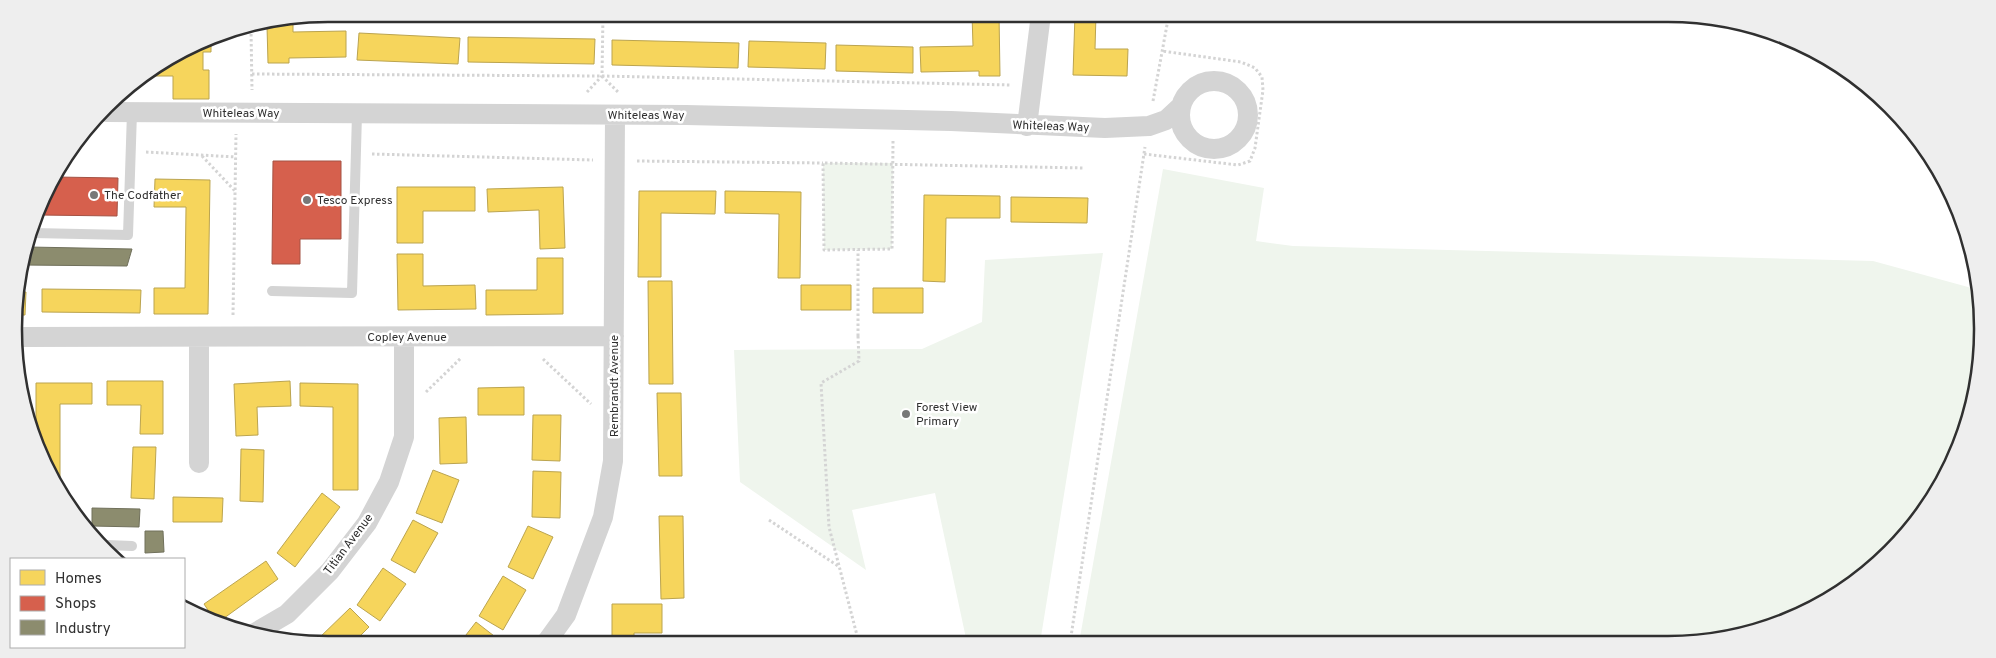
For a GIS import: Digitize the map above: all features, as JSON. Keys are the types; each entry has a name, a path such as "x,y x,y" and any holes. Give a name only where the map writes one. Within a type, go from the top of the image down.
{"street":[{"path":"1027,126 1040,22"},
{"name":"Whiteleas Way","path":"112,112 616,115 893,120 1104,128 1149,126 1166,129 1190,139 1200,146 1211,149 1223,148 1234,143 1242,134 1247,124 1248,112 1239,91 1221,81 1210,81 1191,89 1180,107 1166,120 1149,126"},
{"path":"1180,107 1183,129 1190,139"},
{"name":"Rembrandt Avenue","path":"551,636 566,615 603,517 613,461 616,115"},
{"name":"Titian Avenue","path":"262,628 286,614 330,571 367,523 389,482 404,437 404,336"},
{"name":"Copley Avenue","path":"22,337 614,336"},
{"path":"199,337 199,463"}],"lane":[{"path":"38,233 128,235 132,112"},
{"path":"272,291 352,293 357,114"},
{"path":"111,545 132,546"}],"path":[{"path":"602,76 603,22"},
{"path":"1071,636 1144,154 1167,22"},
{"path":"232,337 236,157 252,74 251,33"},
{"path":"1144,154 1238,165 1250,161 1255,148 1264,90 1262,77 1255,68 1240,62 1162,51"},
{"path":"252,74 602,76 1032,85"},
{"path":"823,163 824,250 892,249 893,120"},
{"path":"130,151 236,157"},
{"path":"356,153 615,160 893,163 1084,168"},
{"path":"202,155 235,191"},
{"path":"857,636 829,527 821,383 859,361 858,250"},
{"path":"404,413 484,336"},
{"path":"518,336 613,424"},
{"path":"769,520 839,566"}],"shaded area":[{"path":"823,163 893,163 892,249 824,250"},
{"path":"1163,169 1264,188 1256,241 1293,246 1873,261 1971,288 1974,329 1968,389 1957,428 1942,465 1910,516 1884,546 1837,584 1803,604 1784,612 1727,630 1667,636 1080,636"},
{"name":"Forest View Primary","path":"1103,253 1041,636 966,636 935,493 852,510 866,570 740,482 734,350 922,349 982,322 985,260"}],"building: Homes":[{"path":"972,22 999,22 1000,76 979,76 979,71 921,72 920,47 973,46"},
{"path":"1075,22 1096,22 1095,49 1128,49 1127,76 1073,75"},
{"path":"293,25 293,32 346,31 346,57 289,58 289,63 268,63 267,29"},
{"path":"359,33 460,38 458,64 357,60"},
{"path":"468,37 595,39 594,64 468,62"},
{"path":"612,40 739,43 738,68 612,65"},
{"path":"749,41 826,43 825,69 748,67"},
{"path":"836,45 913,47 913,73 836,71"},
{"path":"211,46 211,52 203,52 203,70 209,70 209,99 173,99 173,76 156,76 193,54"},
{"path":"155,179 210,180 208,314 154,314 154,288 185,288 186,207 154,207"},
{"path":"397,187 475,187 475,211 423,211 423,243 397,243"},
{"path":"563,187 565,248 540,249 539,210 488,212 487,189"},
{"path":"639,191 716,191 715,214 661,213 661,277 638,277"},
{"path":"725,191 801,192 800,278 778,278 779,214 725,213"},
{"path":"924,195 1000,196 1000,218 946,218 945,282 923,281"},
{"path":"1011,197 1088,198 1087,223 1011,222"},
{"path":"397,254 423,254 423,286 475,285 476,309 398,310"},
{"path":"537,258 563,258 563,314 486,315 486,290 537,290"},
{"path":"648,281 672,281 673,384 649,384"},
{"path":"801,285 851,285 851,310 801,310"},
{"path":"873,288 923,288 923,313 873,313"},
{"path":"42,289 141,290 140,313 42,312"},
{"path":"26,292 25,315 23,315"},
{"path":"107,381 163,381 163,434 140,434 141,405 107,405"},
{"path":"290,381 291,406 257,407 258,435 236,436 234,384"},
{"path":"36,383 92,383 92,404 60,404 60,475 46,446 36,418"},
{"path":"300,383 358,384 358,490 333,490 333,407 300,406"},
{"path":"524,387 524,415 478,415 478,388"},
{"path":"657,393 681,393 682,476 659,476"},
{"path":"533,415 561,415 560,461 532,460"},
{"path":"466,417 467,463 440,464 439,418"},
{"path":"133,447 156,447 154,499 131,498"},
{"path":"241,449 264,450 263,502 240,501"},
{"path":"433,470 459,480 442,523 416,513"},
{"path":"533,471 561,472 560,518 532,517"},
{"path":"322,493 340,507 295,567 277,553"},
{"path":"173,497 223,498 222,522 173,522"},
{"path":"659,516 683,516 684,598 661,599"},
{"path":"413,520 438,533 415,573 391,560"},
{"path":"528,526 553,537 533,579 508,567"},
{"path":"266,561 278,579 225,617 208,610 204,604"},
{"path":"383,568 406,584 380,621 357,605"},
{"path":"503,576 526,590 503,630 479,616"},
{"path":"612,604 662,604 662,633 634,633 634,636 612,636"},
{"path":"350,608 369,627 360,636 322,636"},
{"path":"476,622 494,636 465,636"}],"building: Shops":[{"name":"Tesco Express","path":"273,161 341,161 341,239 300,239 300,264 272,264"},
{"path":"63,177 118,178 117,216 45,215"}],"building: Industry":[{"path":"34,247 132,249 127,266 29,265"},
{"path":"92,508 140,509 139,527 95,526 92,523"},
{"path":"145,531 163,531 164,552 145,553"}],"place":[{"name":"The Codfather","path":"94,195"},
{"name":"Tesco Express","path":"307,200"},
{"name":"Forest View Primary","path":"906,414"}]}
